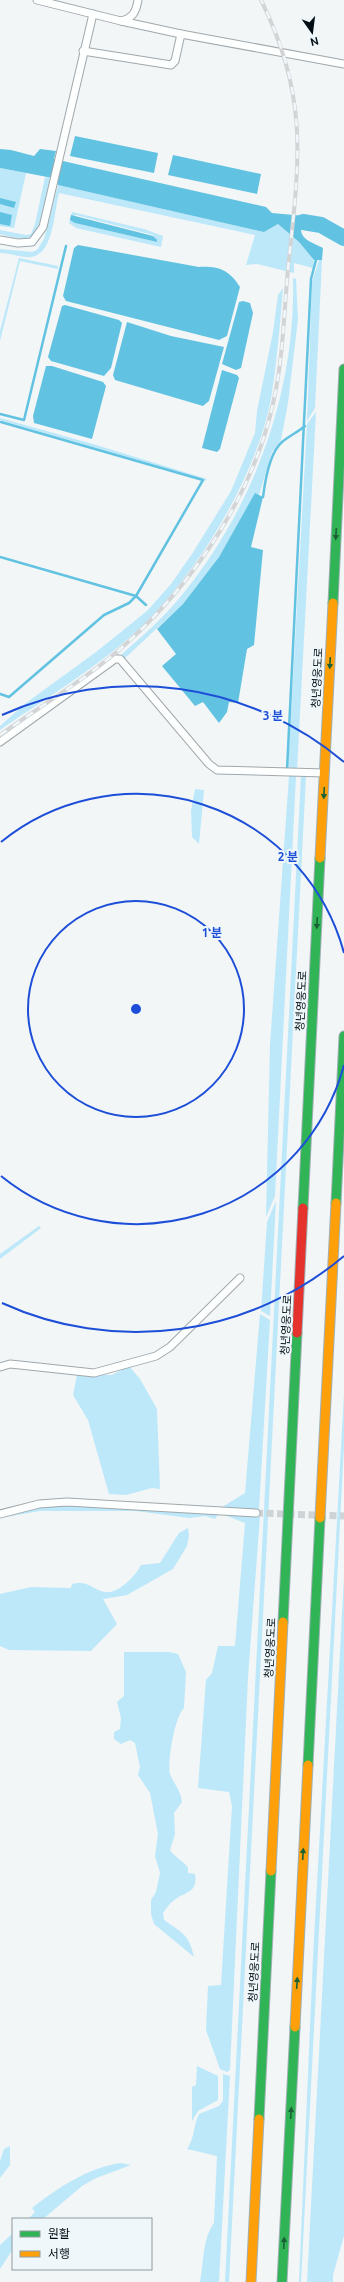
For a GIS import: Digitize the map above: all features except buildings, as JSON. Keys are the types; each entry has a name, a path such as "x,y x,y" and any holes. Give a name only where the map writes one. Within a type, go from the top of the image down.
{"highway":[{"name":"청년영웅도로","path":"251,2282 344,369"},
{"path":"282,2282 344,1036"}],"street":[{"path":"37,0 181,34 344,64"},
{"path":"121,21 129,19 134,14 138,0"},
{"path":"0,240 25,243 37,238 43,227 93,14"},
{"path":"84,51 171,65 175,61 181,34"},
{"path":"0,742 115,659 120,659 209,764 217,770 324,773"},
{"path":"0,1367 10,1364 94,1373 156,1356 170,1347 240,1278"},
{"path":"0,1514 39,1504 67,1502 256,1513"}],"shaded area":[{"path":"0,168 26,173 14,228 0,226"},
{"path":"45,177 50,178 43,212 37,229 33,235 28,238 14,238 0,234 0,230 26,235 31,234 35,224"},
{"path":"58,185 264,232 278,224 299,242 314,260 313,268 294,263 294,273 257,264 246,265 255,235 59,193 52,231 49,240 39,254 31,257 23,257 0,253 0,249 32,252 37,250 44,239"},
{"path":"72,212 144,229 163,236 161,247 76,228 69,223","holes":["76,215 153,235 157,242 75,223 74,216"]},
{"path":"19,258 58,266 58,269 20,261 0,341 0,331"},
{"path":"319,260 322,260 315,408 307,421 312,282"},
{"path":"293,278 296,279 298,319 288,403 281,440 272,452 259,495 255,494 219,557 183,604 124,659 121,655 150,629 177,601 204,566 227,529 247,491 264,450 277,408 287,365 292,322"},
{"path":"283,288 273,385 263,429 252,461 238,493 201,554 181,583 137,631 87,671 0,730 0,726 26,703 96,652 147,611 171,584 192,554 231,491 255,433 257,411 273,332 278,295"},
{"path":"316,412 297,771 288,770 307,424"},
{"path":"0,418 93,444 207,479 205,481 203,479 0,420"},
{"path":"289,776 296,776 275,1196 266,1217 270,1045"},
{"path":"301,776 306,776 229,2282 225,2282"},
{"path":"195,789 204,790 199,844 192,837 191,811"},
{"path":"276,1201 270,1316 261,1311 267,1222"},
{"path":"39,1226 41,1228 0,1259 0,1254"},
{"path":"260,1314 270,1320 259,1510 219,1509 245,1493"},
{"path":"129,1366 140,1379 157,1409 160,1489 152,1488 126,1495 109,1494 88,1420 73,1395 77,1375 112,1375"},
{"path":"344,1393 344,1445 301,2282 299,2282 313,1957"},
{"path":"67,1505 219,1514 215,1519 205,1516 189,1518 136,1511 40,1511 0,1518 0,1515 38,1506"},
{"path":"221,1514 260,1516 248,1677 230,2070 227,2072 220,2069 206,2030 208,1986 221,1985 232,1806 229,1792 198,1788 206,1680 212,1673 218,1646 235,1646 245,1523"},
{"path":"188,1528 189,1536 187,1546 173,1569 127,1595 103,1599 117,1624 91,1651 9,1650 0,1646 0,1594 31,1587 71,1588 72,1584 78,1583 87,1584 105,1592 116,1590 131,1579 141,1565 160,1563 179,1533"},
{"path":"344,1576 344,2236 333,2275 333,2282 307,2282"},
{"path":"124,1652 169,1652 178,1654 186,1672 184,1708 178,1720 172,1739 169,1768 170,1774 179,1791 182,1802 174,1813 175,1834 170,1850 186,1865 188,1868 188,1873 195,1874 195,1885 193,1889 173,1901 163,1913 164,1920 180,1931 190,1943 194,1957 154,1924 151,1914 151,1900 156,1892 160,1873 155,1856 158,1834 150,1793 138,1775 140,1767 135,1743 130,1740 121,1744 114,1739 114,1732 120,1729 121,1718 117,1702 124,1696"},
{"path":"197,2066 218,2076 218,2100 198,2111 192,2121 192,2087 196,2085"},
{"path":"223,2074 230,2076 219,2282 200,2282 205,2244 214,2223 217,2156 187,2149 190,2145 199,2114 219,2106 223,2101"},
{"path":"10,2146 10,2165 0,2178 0,2161 4,2149"},
{"path":"120,2163 131,2165 96,2178 82,2186 44,2218 29,2218 35,2212 32,2208 52,2193 84,2174"},
{"path":"12,2234 12,2251 0,2269 0,2245"}],"water":[{"path":"75,136 158,153 154,173 70,156"},
{"path":"0,149 11,150 34,156 40,149 56,151 54,159 266,207 272,213 305,216 324,222 323,234 302,224 301,229 306,239 323,248 322,260 314,260 299,242 278,224 264,232 58,185 58,179 0,168"},
{"path":"173,155 261,174 257,194 168,175"},
{"path":"0,198 16,202 14,208 0,204"},
{"path":"0,212 12,215 10,226 0,224"},
{"path":"71,215 153,236 157,242 75,223 70,220"},
{"path":"78,245 223,270 236,281 240,287 227,336 219,340 66,301 63,296 74,248"},
{"path":"243,301 250,303 253,313 241,368 236,370 222,364 239,302"},
{"path":"65,305 119,320 122,323 111,368 104,376 51,361 48,357 62,306"},
{"path":"127,322 171,336 224,347 209,401 203,406 115,380 113,375"},
{"path":"46,366 52,366 103,382 106,386 92,439 34,423 33,416"},
{"path":"222,370 237,375 239,378 220,449 217,452 202,448"},
{"path":"255,493 263,497 251,547 263,550 254,645 247,649 238,703 229,702 227,712 219,723 203,702 195,706 162,666 176,654 157,629 183,604 219,557"}],"waterway":[{"path":"303,222 321,225 344,238"},
{"path":"0,414 24,420 66,246"},
{"path":"287,770 311,279 316,260"},
{"path":"0,694 9,697 104,615 129,603 136,596 203,480 1,422"},
{"path":"263,497 268,468 274,453 282,442 305,426"},
{"path":"0,557 136,596 146,605"}],"tunnel":[{"path":"256,1513 344,1516"}],"railway":[{"path":"0,735 114,655 153,617 200,562 238,500 253,467 265,433 274,399 280,364 296,189 297,157 297,127 287,66 276,34 261,0"}],"traffic: fast":[{"path":"333,603 344,369"},
{"path":"303,1208 320,858"},
{"path":"336,1203 344,1036"},
{"path":"283,1622 297,1333"},
{"path":"308,1765 320,1518"},
{"path":"259,2119 271,1871"},
{"path":"282,2282 295,2027"}],"traffic: slow":[{"path":"320,858 333,603"},
{"path":"320,1518 336,1203"},
{"path":"271,1871 283,1622"},
{"path":"295,2027 308,1765"},
{"path":"251,2282 259,2119"}],"traffic: jam":[{"path":"297,1333 303,1208"}]}
